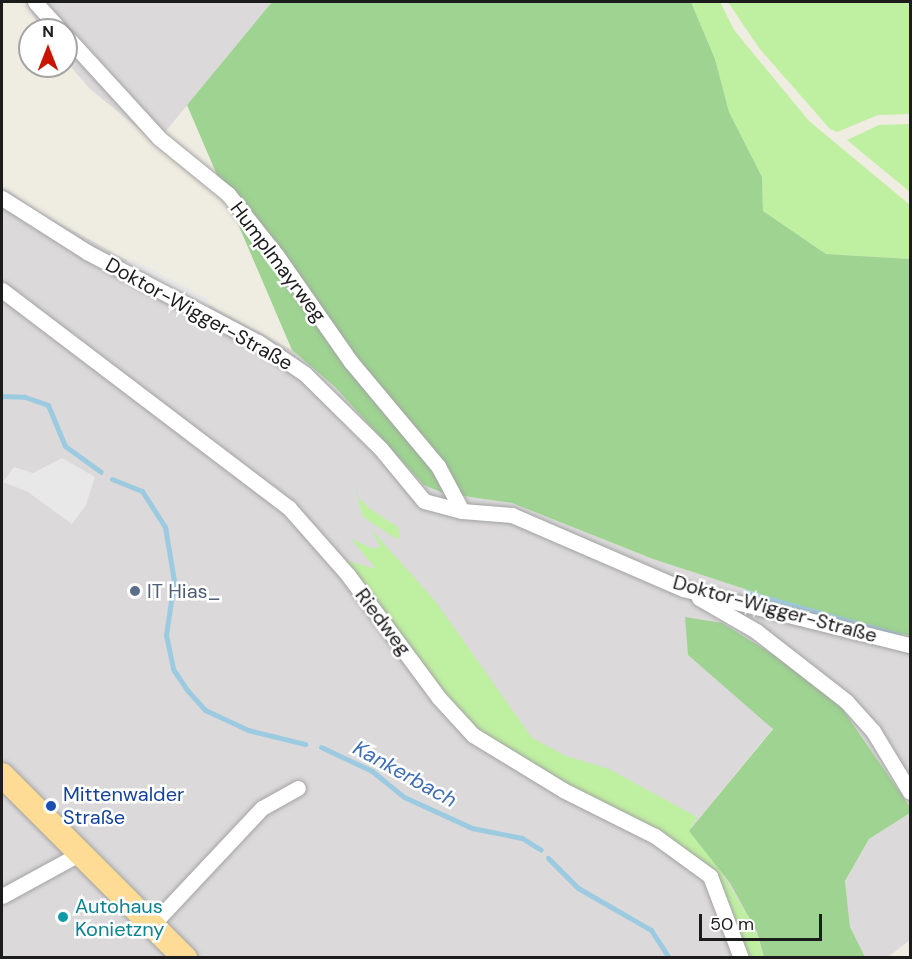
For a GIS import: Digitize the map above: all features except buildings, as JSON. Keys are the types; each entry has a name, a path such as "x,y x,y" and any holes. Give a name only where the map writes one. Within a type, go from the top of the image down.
{"main road":[{"path":"2,776 185,957"}],"street":[{"path":"35,2 49,18"},
{"name":"Humplmayrweg","path":"78,49 159,138 228,194 277,256 351,362 438,466 462,511"},
{"name":"Doktor-Wigger-Straße","path":"2,198 87,252 258,342 305,374 381,449 424,501 462,511 512,515 546,527 683,589 910,645"},
{"name":"Riedweg","path":"2,290 289,508 348,575 439,698 472,735 563,790 656,836 710,876 741,957"},
{"path":"683,589 756,631 846,701 873,732 910,792"},
{"path":"152,925 262,808 298,788"},
{"path":"2,896 80,854"}],"shaded area":[{"path":"26,2 272,2 156,143 90,89 78,75 78,18 35,18"},
{"path":"2,187 37,211 292,350 335,387 425,485 443,493 512,503 653,559 782,601 910,636 910,807 843,710 688,655 773,728 689,831 730,882 757,932 764,957 2,957"},
{"path":"134,260 208,299 209,311 122,262"},
{"path":"62,458 95,477 86,505 72,524 28,492 3,482 14,467 33,473"},
{"path":"910,813 910,940 888,957 865,957 850,927 845,881 869,839"}],"green space":[{"path":"272,2 691,2 715,59 729,112 762,177 763,211 826,254 910,259 910,636 782,601 653,559 512,503 443,493 424,485 335,387 292,350 187,105"},
{"path":"691,2 720,2 734,30 809,121 910,205 910,259 826,254 763,211 762,177 729,112 715,59"},
{"path":"728,2 910,2 910,114 878,115 837,132 830,129 759,48"},
{"path":"910,124 910,192 847,140 879,125"},
{"path":"358,488 358,497 370,509 398,527 400,536 397,539 363,517 356,490"},
{"path":"371,529 436,602 532,738 566,756 609,769 697,817 689,831 718,867 754,927 764,957 746,957 717,874 487,738 461,717 337,558 376,569 351,539 374,549 380,546"},
{"path":"685,617 722,623 811,678 843,710 910,807 910,813 869,839 845,881 850,927 865,957 764,957 757,932 730,883 689,831 773,729 688,655"}],"waterway":[{"name":"Kankerbach","path":"2,396 25,397 48,405 65,446 101,472"},
{"name":"Kankerbach","path":"112,479 142,491 165,527 174,581 166,635 173,669 188,691 205,710 248,730 305,744"},
{"path":"745,592 899,635"},
{"name":"Kankerbach","path":"321,747 372,771 404,797 472,828 522,838 541,850"},
{"name":"Kankerbach","path":"548,858 578,888 651,930 669,958"}],"place":[{"name":"IT Hias_","path":"135,591"},
{"name":"Mittenwalder Straße","path":"51,806"},
{"name":"Autohaus Konietzny","path":"63,917"}]}
